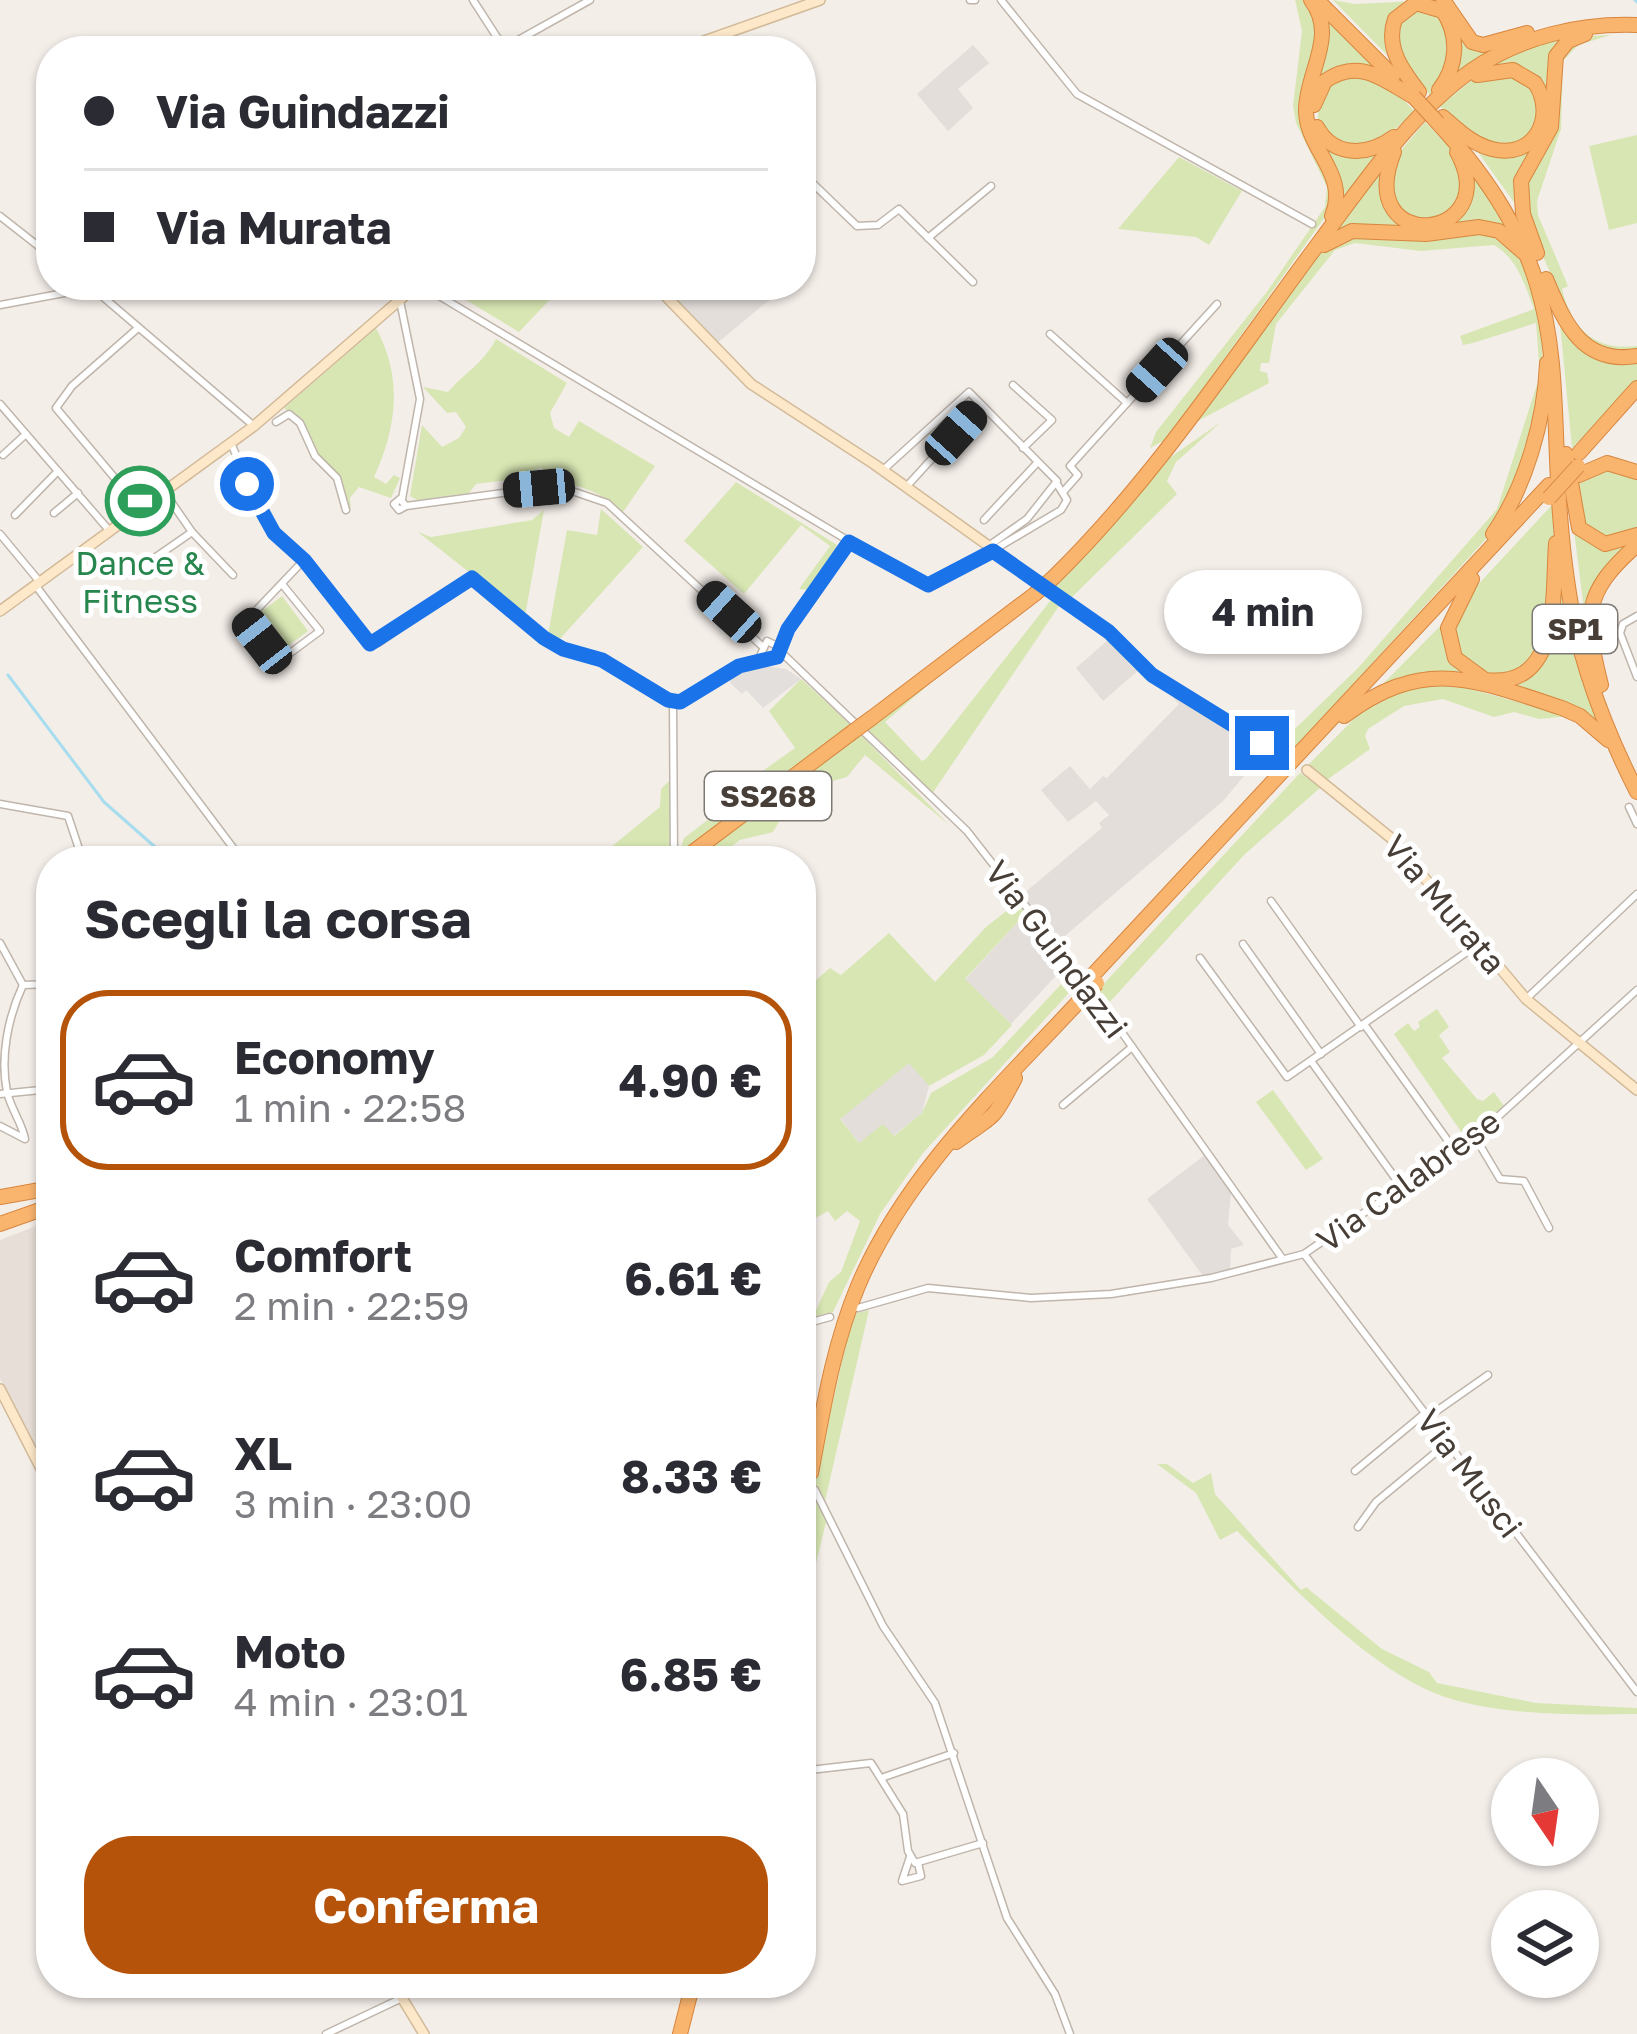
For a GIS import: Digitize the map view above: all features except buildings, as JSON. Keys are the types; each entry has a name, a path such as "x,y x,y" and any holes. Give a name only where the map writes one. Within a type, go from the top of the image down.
{"highway":[{"path":"1313,0 1416,94"},
{"path":"1296,274 1329,222 1338,192 1307,118 1323,31 1313,0"},
{"path":"1327,0 1496,181 1537,254"},
{"path":"1443,0 1465,36 1483,45 1540,29 1597,25"},
{"path":"1416,94 1394,51 1392,28 1407,7 1426,3 1448,20 1455,50 1450,74 1395,151 1385,188 1394,212 1424,227 1450,219 1467,193 1460,156 1441,120"},
{"name":"SS268","path":"697,846 873,718 1062,569 1156,460 1296,274 1436,100 1501,53 1597,25 1633,29"},
{"name":"SS268","path":"1577,29 1633,29"},
{"path":"1633,29 1580,35 1556,56 1552,121 1524,170 1520,193 1560,317 1578,340 1602,354 1637,356"},
{"path":"1436,100 1480,73 1508,69 1535,83 1546,113 1539,133 1513,151 1487,148 1441,120"},
{"path":"1416,94 1378,74 1346,70 1325,81 1313,113 1326,141 1348,152 1384,144 1419,117"},
{"path":"1441,120 1508,212 1543,293 1572,460"},
{"path":"1285,289 1340,234 1360,230 1426,235 1479,227 1514,241 1543,293"},
{"path":"1544,272 1560,345 1579,528 1605,544 1637,535"},
{"path":"816,1430 839,1316 883,1220 933,1149 1094,980 1424,618 1490,539 1513,503 1543,398 1547,310"},
{"path":"1424,618 1554,496 1572,460 1637,388"},
{"path":"1572,460 1637,403"},
{"path":"1572,460 1637,472"},
{"name":"SP1","path":"1572,460 1554,496 1576,635 1617,752 1637,792"},
{"name":"SP1","path":"1572,460 1573,582 1603,696 1637,776"},
{"path":"1094,980 1554,496"},
{"path":"1472,578 1450,615 1448,641 1455,658 1485,680 1520,678 1542,657 1546,643 1554,496"},
{"path":"1603,696 1588,632 1589,611 1610,569 1637,545"},
{"path":"1345,716 1405,680 1451,678 1571,711 1595,727 1617,752"},
{"path":"816,1437 854,1298 911,1189 1081,994"},
{"path":"0,1197 36,1191"},
{"path":"0,1224 36,1211"},
{"path":"675,2034 681,1998"},
{"path":"675,2034 688,1998"}],"street":[{"path":"473,0 496,36"},
{"path":"529,36 590,0"},
{"path":"718,36 820,0"},
{"path":"1001,0 1077,94 1312,224"},
{"path":"816,186 857,226 878,225 899,209 973,282"},
{"path":"928,238 992,186"},
{"path":"0,216 36,244"},
{"path":"0,305 36,297"},
{"path":"106,300 254,425"},
{"path":"444,300 928,585 1061,510 1067,500 1064,491 969,392 883,470"},
{"path":"672,300 730,367 1109,632 1152,675 1285,757"},
{"path":"0,611 254,425 400,301 419,399 404,502 539,488 572,491 607,503 764,644 769,659"},
{"path":"1064,491 1078,475 1070,466 1217,304"},
{"path":"138,328 72,386 56,408 139,507"},
{"path":"1050,334 1127,403"},
{"path":"1013,385 1052,420 1023,448"},
{"path":"0,404 108,529"},
{"path":"906,488 982,405"},
{"path":"0,419 8,412"},
{"path":"276,422 290,414 300,423 315,456 337,478 346,510"},
{"path":"3,455 26,434"},
{"path":"232,442 262,518 304,560 367,643 378,643 472,578 544,638 602,660 673,701 688,699 746,664 764,644 788,629"},
{"path":"985,520 1037,463"},
{"path":"15,515 59,470"},
{"path":"990,549 1014,531 1057,484"},
{"path":"163,490 192,532 233,575"},
{"path":"54,513 78,493"},
{"path":"143,566 192,532"},
{"path":"0,534 232,846"},
{"path":"746,664 769,659 779,649 849,542"},
{"path":"282,584 320,631 278,662 246,621 304,560"},
{"path":"1637,616 1621,629 1637,677"},
{"name":"Via Guindazzi","path":"764,644 779,649 967,832 1132,1047 1282,1258"},
{"name":"Via Guindazzi","path":"769,659 796,670"},
{"path":"673,701 677,846"},
{"name":"Via Murata","path":"1307,770 1382,829 1526,999 1637,1090"},
{"path":"0,804 68,816 78,846"},
{"path":"1629,807 1637,824"},
{"path":"1526,999 1637,894"},
{"path":"1271,901 1456,1152"},
{"path":"0,943 23,985 5,1050 4,1094 25,1138 0,1126"},
{"path":"1243,944 1321,1054"},
{"path":"1200,958 1286,1076 1477,945"},
{"path":"23,985 36,985"},
{"name":"Via Calabrese","path":"858,1308 928,1288 976,1295 1079,1296 1211,1278 1304,1254 1475,1137 1637,990"},
{"path":"1063,1106 1132,1047"},
{"path":"1311,1061 1403,1189"},
{"path":"4,1094 36,1091"},
{"path":"1475,1137 1500,1179 1524,1181 1549,1228"},
{"name":"Via Musci","path":"1304,1254 1637,1692"},
{"path":"816,1320 830,1316"},
{"path":"1355,1472 1488,1375"},
{"path":"0,1389 36,1459"},
{"path":"1358,1527 1376,1502 1447,1443"},
{"path":"816,1493 875,1613 935,1703 1013,1931 1055,1994 1070,2034"},
{"path":"882,1776 887,1779 953,1753"},
{"path":"816,1769 871,1763 902,1814 914,1860 983,1843"},
{"path":"326,2034 402,1998 424,2034"}],"shaded area":[{"path":"973,45 989,63 958,89 973,108 948,131 917,94"},
{"path":"675,300 769,300 715,345"},
{"path":"1108,640 1134,669 1140,669 1103,701 1076,668"},
{"path":"765,666 786,669 801,679 763,708 746,690 742,694 730,683 731,674"},
{"path":"1174,693 1264,752 1223,801 1059,941 1022,895 1102,828 1099,823 1109,815 1096,801 1068,822 1041,790 1070,766 1090,789 1103,776 1107,778 1179,704"},
{"path":"1027,912 1067,964 1011,1024 965,980"},
{"path":"910,1062 929,1086 922,1113 893,1136 859,1143 840,1118"},
{"path":"1205,1155 1231,1192 1228,1225 1244,1245 1231,1249 1230,1270 1203,1276 1147,1199"},
{"path":"36,1226 36,1452 0,1379 0,1240"}],"green space":[{"path":"1295,0 1304,0 1316,23 1316,48 1303,98 1326,180 1332,207 1188,410 1165,440 1150,448 1156,432 1266,293 1325,207 1327,187 1296,123 1293,106 1302,31"},
{"path":"1333,0 1355,4 1437,0 1462,38 1522,38 1448,84 1455,66 1440,7 1396,12 1394,62"},
{"path":"1413,8 1441,15 1444,26 1446,67 1431,96 1403,64 1396,25"},
{"path":"1325,17 1383,74 1343,70 1322,82 1315,93 1310,121 1323,142 1350,154 1384,149 1339,210 1336,175 1308,118"},
{"path":"1571,35 1562,42 1551,105 1518,208 1475,148 1522,151 1548,105 1508,65 1484,68 1525,48"},
{"path":"1611,35 1578,45 1563,61 1561,129 1537,201 1538,215 1568,286 1562,289 1572,315 1597,341 1637,346 1637,355 1620,356 1580,339 1528,223 1524,185 1562,53 1588,36"},
{"path":"1495,72 1530,82 1542,112 1526,141 1500,149 1467,134 1440,106 1471,81"},
{"path":"1372,76 1394,89 1415,112 1376,145 1341,147 1318,122 1318,100 1335,79"},
{"path":"1425,122 1453,150 1465,183 1453,213 1416,222 1392,202 1396,156"},
{"path":"1637,135 1637,223 1609,230 1589,146"},
{"path":"1179,157 1242,191 1209,245 1196,237 1118,229"},
{"path":"1385,164 1384,198 1406,225 1459,217 1467,164 1515,238 1505,231 1334,233"},
{"path":"1489,231 1522,259 1538,312 1542,346 1542,380 1537,414 1517,481 1485,540 1288,755 1275,748 1358,668 1497,509 1540,375 1536,323 1463,345 1460,336 1534,309 1524,282 1515,265 1494,245 1421,251 1355,243 1335,250 1276,324 1269,363 1261,363 1260,371 1267,373 1269,383 1196,422 1327,244 1346,236"},
{"path":"466,300 549,300 519,332"},
{"path":"1560,324 1574,342 1637,362 1637,381 1572,448"},
{"path":"376,328 390,365 394,402 388,440 374,477 386,484 394,475 400,478 391,498 359,487 350,498 351,510 340,480 315,452 301,422 284,408"},
{"path":"496,339 567,383 550,413 554,428 569,437 579,421 655,466 623,512 586,489 547,483 542,467 515,479 476,484 469,493 417,500 410,496 422,425 442,447 459,438 466,427 456,412 447,413 423,387 448,392"},
{"path":"1221,422 1176,462 1167,481 1177,494 1070,599 1051,585 1155,468"},
{"path":"1602,467 1637,476 1637,531 1614,542 1583,528 1573,484"},
{"path":"736,482 837,545 836,555 810,590 799,589 830,546 801,525 744,594 684,541"},
{"path":"1552,505 1552,588 1539,652 1529,665 1498,678 1463,664 1450,635 1459,605"},
{"path":"601,509 643,547 558,641 548,635 567,530 597,535"},
{"path":"544,510 525,616 418,532 431,537 532,520"},
{"path":"1573,523 1584,537 1629,542 1585,617"},
{"path":"1559,548 1606,735 1590,722 1458,678 1377,690 1448,618 1455,665 1474,680 1536,668"},
{"path":"282,596 308,631 280,652 254,617"},
{"path":"1051,600 1059,606 932,794 866,728 948,668 885,722 922,761 926,759"},
{"path":"801,679 853,726 693,846 681,846 684,838 730,803 747,782 795,748 769,711"},
{"path":"1448,683 1570,716 1539,719 1514,712 1494,717 1443,699 1404,706 1368,729 1365,736 1370,749 1327,780 1307,766 1362,711 1398,687"},
{"path":"859,733 948,824 865,755 847,777 822,784 780,820 773,832 732,846 708,846"},
{"path":"1300,773 1321,787 1244,855 1107,1005 1097,991"},
{"path":"669,781 672,846 612,846 660,807 661,789"},
{"path":"1018,902 1027,912 965,979 1012,1025 984,1055 929,1086 909,1063 840,1119 859,1143 883,1124 894,1136 922,1113 931,1093 993,1057 1066,979 1077,984 923,1153 880,1214 833,1312 816,1316 829,1282 841,1272 860,1221 847,1211 835,1221 828,1211 816,1218 816,980 830,968 841,975 889,933 935,982 986,927"},
{"path":"1437,1009 1449,1027 1439,1035 1450,1052 1442,1058 1477,1099 1483,1101 1494,1092 1504,1106 1466,1139 1394,1034 1408,1023 1414,1031 1420,1027 1418,1022"},
{"path":"1273,1090 1323,1159 1306,1170 1256,1102"},
{"path":"869,1310 825,1501 816,1487 816,1475 853,1314"},
{"path":"1157,1464 1167,1464 1193,1483 1211,1473 1215,1494 1301,1590 1306,1587 1382,1649 1429,1672 1437,1683 1536,1703 1637,1708 1637,1714 1491,1708 1417,1685 1334,1625 1237,1531 1220,1540 1196,1493"},
{"path":"816,1498 827,1518 816,1563"}],"waterway":[{"path":"8,675 104,802 154,846"}],"place":[{"name":"Dance & Fitness","path":"140,501"}],"route":[{"path":"247,484 262,518 304,560 370,644 378,643 462,580 472,578 544,638 602,660 668,700 680,702 739,666 777,657 788,629 849,542 928,585 993,551 1109,632 1152,675 1262,743"}]}
